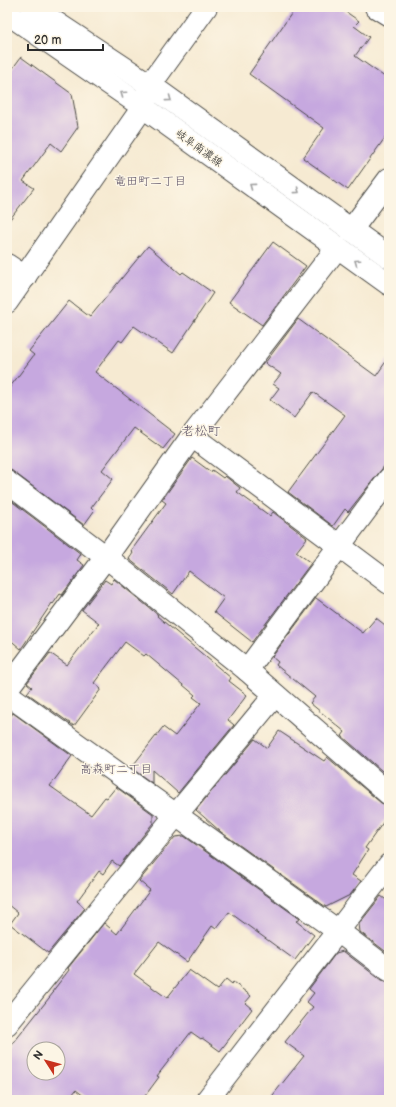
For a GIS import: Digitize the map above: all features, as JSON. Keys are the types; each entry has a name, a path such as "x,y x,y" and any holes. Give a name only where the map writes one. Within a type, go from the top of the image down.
{"street":[{"path":"7,302 142,107 150,85 206,7"},
{"path":"376,7 389,15"},
{"name":"岐阜南濃線","path":"33,12 142,107 389,284"},
{"name":"岐阜南濃線","path":"7,13 33,12 150,85 389,257"},
{"path":"351,230 389,179"},
{"path":"7,689 106,557 192,436 337,248"},
{"path":"7,265 25,277"},
{"path":"192,436 389,583"},
{"path":"247,670 389,479"},
{"path":"7,482 106,557 247,670 389,794"},
{"path":"7,694 338,931 389,970"},
{"path":"7,1024 275,695"},
{"path":"207,1100 389,865"}],"building":[{"path":"296,7 339,7 359,21 354,26 369,37 355,56 389,80 389,132 348,190 303,158 324,128 249,74"},
{"path":"21,57 72,94 78,127 61,151 51,143 23,181 34,188 7,223 7,76"},
{"path":"273,242 306,266 262,325 229,302"},
{"path":"148,246 181,274 183,272 213,293 173,353 134,326 122,342 119,340 95,372 175,434 163,449 134,428 102,470 113,479 91,508 94,511 84,525 7,467 7,391 34,355 29,351 69,301 90,317"},
{"path":"298,319 376,376 389,357 389,460 348,512 345,509 333,526 288,492 345,415 313,392 294,418 270,400 279,388 273,384 281,374 265,363"},
{"path":"192,458 211,472 212,470 223,478 225,476 240,488 237,492 270,516 273,512 307,538 296,552 311,563 252,642 214,612 224,598 189,571 173,594 129,559 133,553 131,551 166,503 162,500"},
{"path":"10,500 81,554 77,560 84,565 62,595 60,594 53,604 52,603 21,649 7,637 7,505"},
{"path":"114,579 231,678 229,681 247,695 228,720 234,725 178,793 152,770 152,783 131,768 163,727 175,736 201,703 193,697 195,695 146,654 144,656 125,642 94,683 101,689 74,726 27,693 32,687 27,683 50,653 67,665 99,623 82,610 105,580 111,584"},
{"path":"316,598 363,633 376,618 389,628 389,777 342,736 345,732 310,703 315,697 276,665 278,662 272,657"},
{"path":"13,713 72,756 50,786 91,815 105,797 107,798 116,787 153,814 153,823 119,866 112,861 103,874 99,871 77,901 85,908 48,953 10,924 18,913 7,904 7,721"},
{"path":"279,731 324,761 327,757 381,803 389,806 389,814 365,848 368,850 352,875 361,881 350,895 326,907 221,832 196,810 255,739 267,748"},
{"path":"184,836 300,919 296,921 314,935 295,960 229,912 216,929 212,926 187,962 159,942 134,974 167,998 189,970 217,990 226,979 232,984 233,982 251,996 245,1003 252,1009 220,1051 191,1032 157,1076 159,1077 142,1100 89,1100 76,1090 68,1100 7,1100 7,1051 53,993 52,992 69,970 68,968 104,923 117,934 150,890 139,881 175,837"},
{"path":"381,896 389,902 389,954 360,932 359,924"},
{"path":"343,951 381,980 389,982 389,1100 269,1100 304,1056 285,1042 313,1007 307,1002 314,993 309,989 336,953"}],"district":[{"name":"竜田町二丁目","path":"150,181"},
{"name":"老松町","path":"201,431"},
{"name":"高森町二丁目","path":"116,769"}]}
